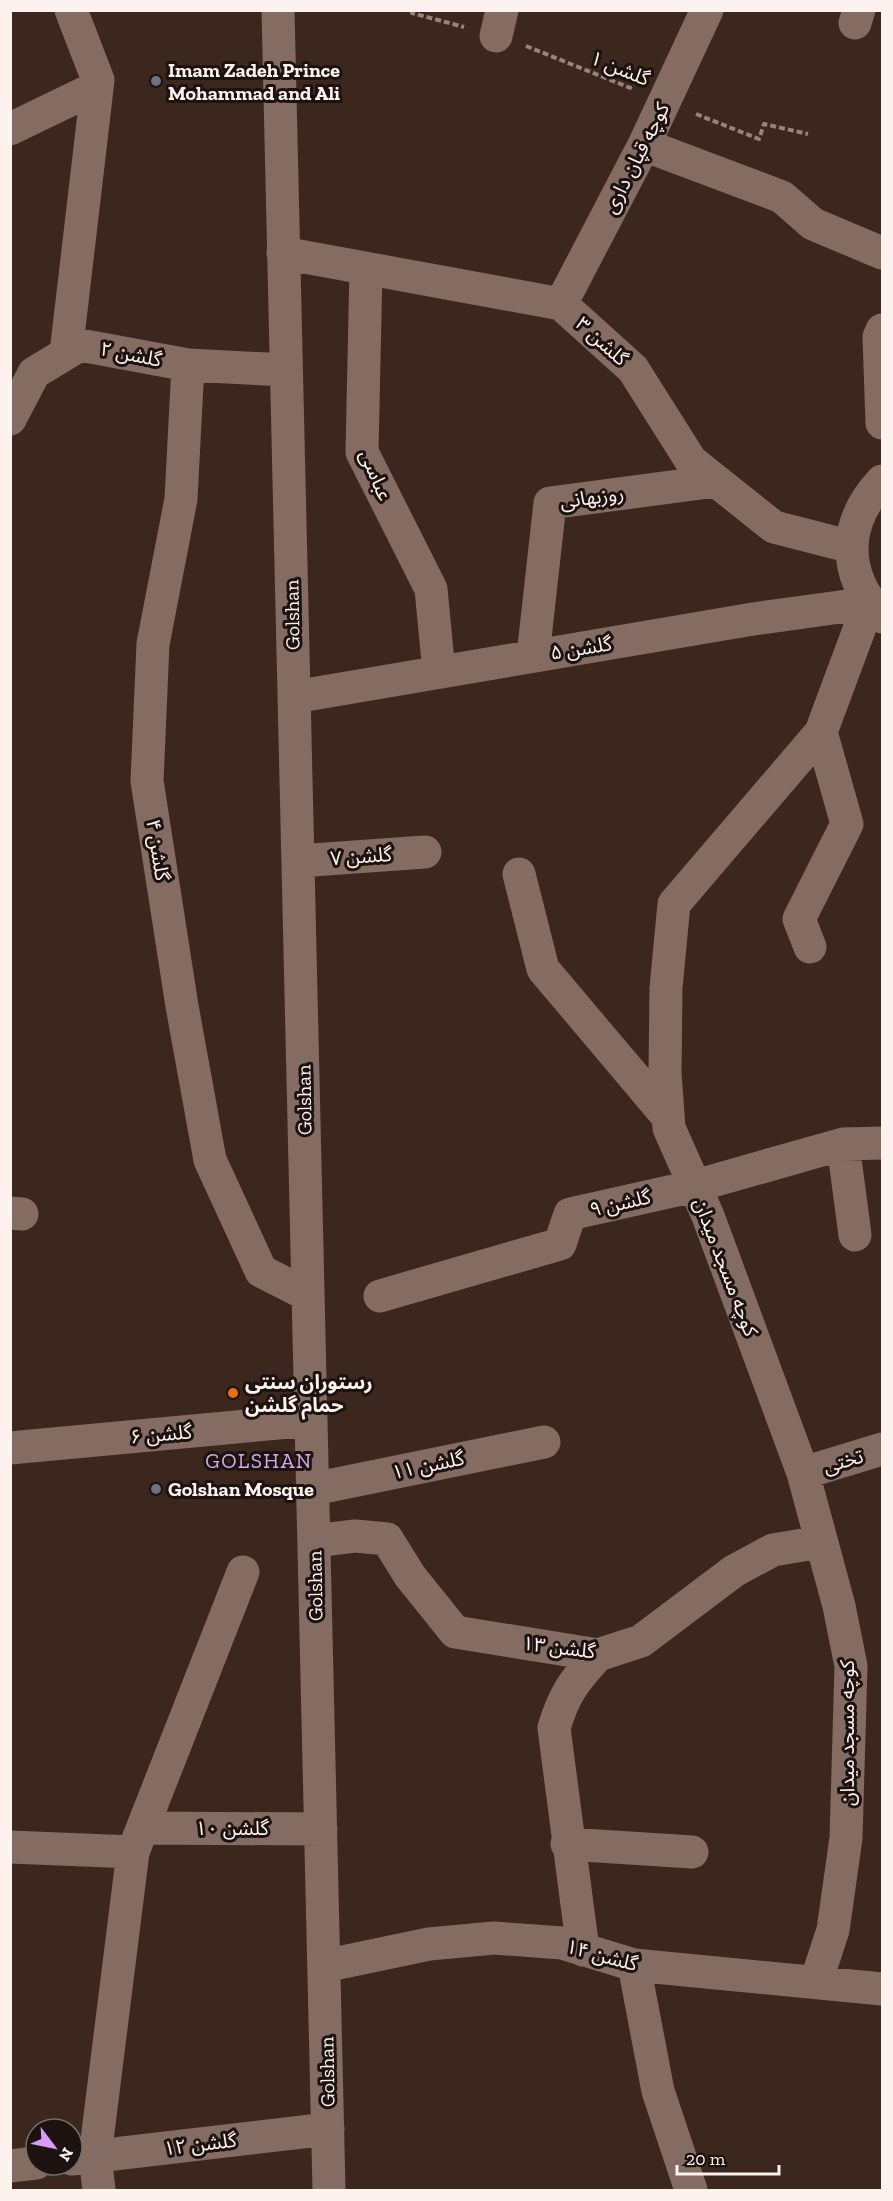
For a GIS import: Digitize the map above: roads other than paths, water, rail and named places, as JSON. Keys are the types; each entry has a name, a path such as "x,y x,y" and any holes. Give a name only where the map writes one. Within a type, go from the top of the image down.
{"street":[{"name":"Golshan","path":"278,10 329,2190"},
{"name":"کوچه قپان داری","path":"561,304 644,145 707,10"},
{"path":"66,353 98,87 98,80 71,11"},
{"path":"10,129 98,87"},
{"path":"644,145 782,197 813,224 882,253"},
{"name":"گلشن ۳","path":"283,253 561,304 633,369 691,460 774,527 852,548"},
{"name":"عباسی","path":"366,268 362,452 430,589 439,672"},
{"path":"882,330 879,337 882,423"},
{"name":"گلشن ۲","path":"10,419 34,373 80,345 188,365 286,370"},
{"name":"گلشن ۴","path":"188,365 181,499 153,644 147,781 182,1006 210,1160 261,1271 308,1294"},
{"name":"روزبهانی","path":"533,656 550,503 716,480"},
{"path":"876,610 853,567 852,548 854,528 861,510 882,481"},
{"name":"گلشن ۵","path":"294,697 533,656 876,610"},
{"name":"کوچه مسجد میدان","path":"816,1982 833,1930 846,1838 851,1666 840,1606 803,1473 708,1216 669,1128 666,987 674,904 821,732 876,610"},
{"path":"810,946 799,919 847,824 821,732"},
{"name":"گلشن ۷","path":"298,861 425,852"},
{"path":"519,874 543,969 668,1117"},
{"name":"گلشن ۹","path":"380,1296 561,1244 570,1214 695,1186 843,1144 882,1143"},
{"path":"843,1144 855,1235"},
{"name":"گلشن ۶","path":"10,1448 311,1420"},
{"name":"گلشن ۱۱","path":"313,1489 544,1442"},
{"name":"تختی","path":"803,1473 882,1449"},
{"name":"گلشن ۱۳","path":"314,1541 355,1536 387,1539 410,1576 455,1632 598,1655 641,1641 734,1571 773,1551 821,1542"},
{"path":"99,2190 84,2157 138,1840 243,1572"},
{"path":"583,1950 567,1844 554,1728 562,1700 576,1678 598,1655"},
{"name":"گلشن ۱۰","path":"10,1846 321,1829"},
{"path":"567,1844 692,1852"},
{"name":"گلشن ۱۴","path":"324,1966 429,1944 494,1938 562,1943 634,1965 882,1989"},
{"path":"634,1965 658,2091 691,2190"},
{"name":"گلشن ۱۲","path":"84,2157 328,2129"}],"place":[{"name":"Imam Zadeh Prince Mohammad and Ali","path":"156,81"},
{"name":"رستوران سنتی حمام گلشن","path":"233,1393"},
{"name":"Golshan Mosque","path":"156,1489"}],"district":[{"name":"GOLSHAN","path":"259,1460"}]}
